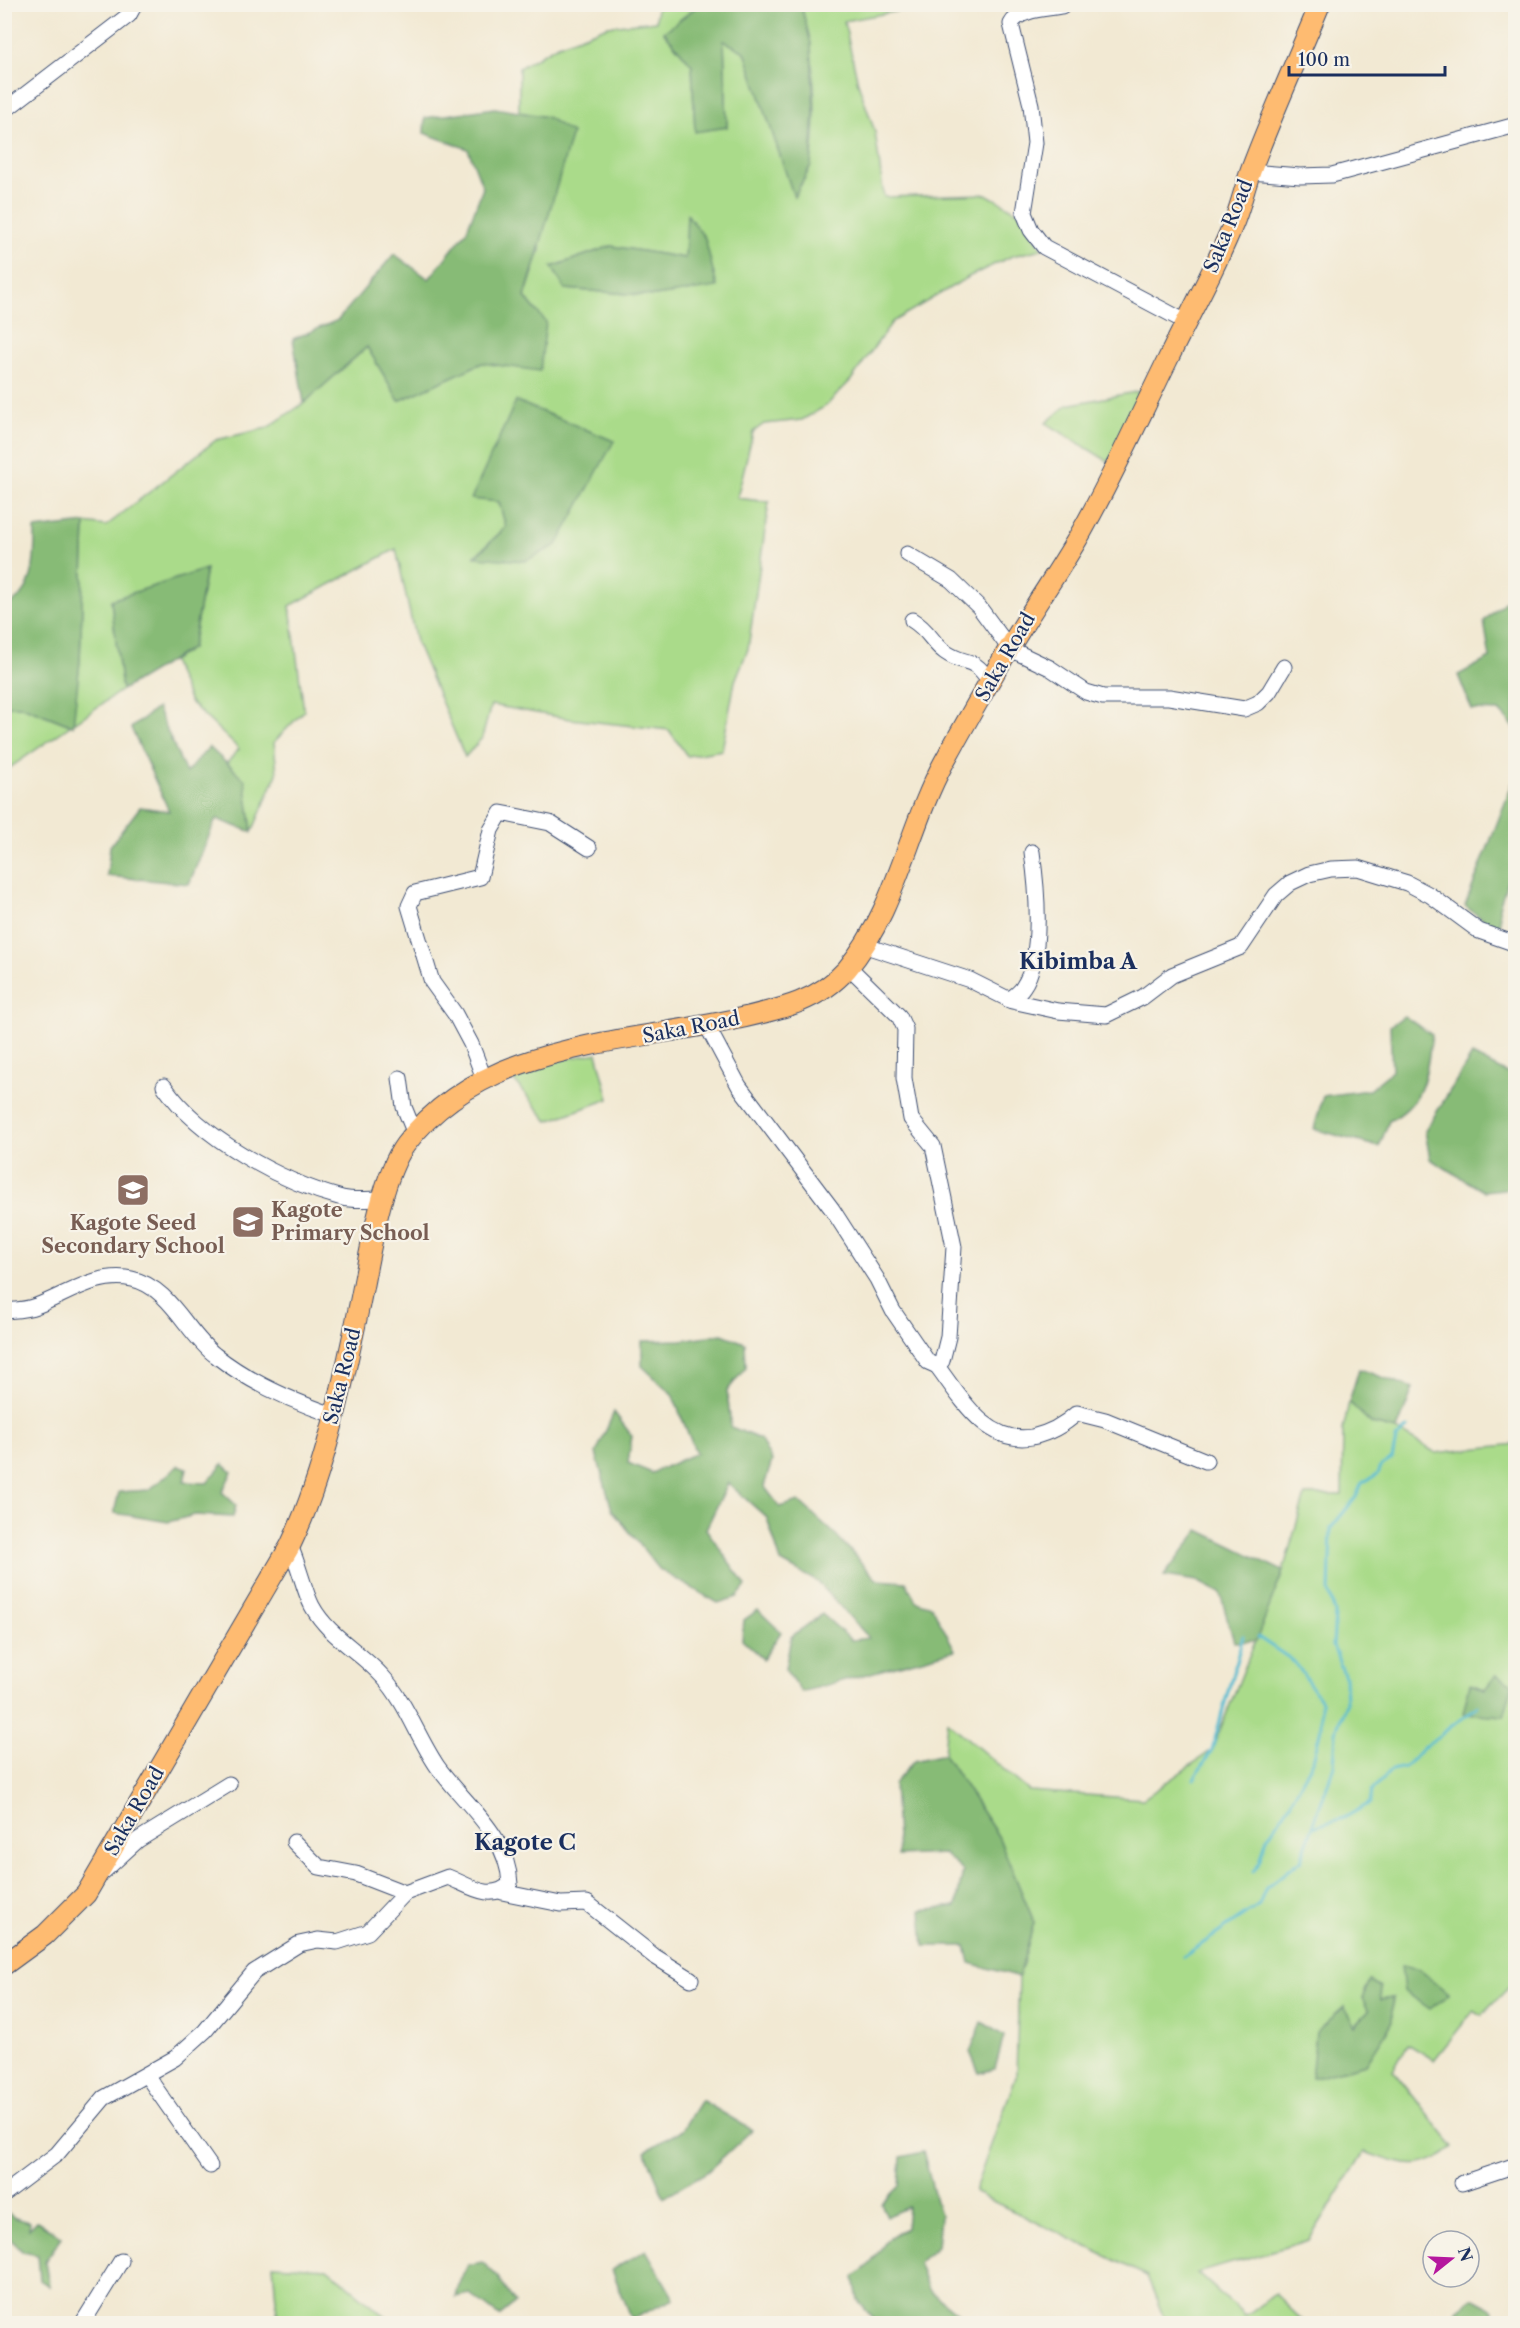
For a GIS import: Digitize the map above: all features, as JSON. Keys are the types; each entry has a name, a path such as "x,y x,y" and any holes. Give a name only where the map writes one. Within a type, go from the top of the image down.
{"main road":[{"name":"Saka Road","path":"4,1965 65,1916 96,1878 290,1546 303,1518 333,1415 383,1199 396,1160 415,1134 457,1095 540,1056 707,1026 797,1004 820,993 849,967 879,917 927,798 990,682 1082,531 1186,322 1233,225 1250,172 1320,4"}],"street":[{"path":"4,111 129,15 135,4"},
{"path":"1062,6 1022,14 1011,24 1030,105 1035,143 1024,213 1027,221 1044,247 1186,322"},
{"path":"1250,172 1300,176 1332,175 1515,125"},
{"path":"907,554 951,580 979,608 1010,649 1050,668 1086,692 1103,697 1168,698 1244,708 1258,703 1269,692 1284,666"},
{"path":"912,620 926,629 948,654 977,665 990,682"},
{"path":"484,1082 471,1044 455,1014 432,982 409,906 415,893 480,877 490,830 501,813 550,823 589,848"},
{"path":"1009,1000 1023,988 1034,949 1038,914 1032,852"},
{"path":"863,945 970,980 1009,1000 1058,1011 1106,1015 1143,997 1172,975 1241,947 1276,895 1290,883 1309,874 1331,869 1358,868 1407,883 1430,895 1479,931 1515,944"},
{"path":"849,967 899,1016 905,1029 904,1078 911,1119 933,1146 946,1219 954,1248 948,1337 942,1361 937,1366"},
{"path":"707,1026 739,1086 832,1209 877,1279 893,1311 928,1362 937,1366 980,1421 1015,1440 1044,1434 1061,1426 1077,1413 1105,1420 1206,1461"},
{"path":"400,1078 404,1107 415,1134"},
{"path":"164,1086 175,1102 206,1130 297,1183 345,1198 383,1199"},
{"path":"4,1311 35,1307 75,1287 112,1277 133,1279 156,1291 184,1319 213,1354 295,1402 333,1415"},
{"path":"290,1546 300,1568 311,1606 339,1639 384,1677 438,1768 495,1836 510,1874 510,1884 502,1892"},
{"path":"96,1878 138,1840 229,1784"},
{"path":"294,1842 319,1867 356,1874 405,1893"},
{"path":"4,2194 57,2154 104,2098 147,2076 175,2058 205,2031 254,1972 299,1944 318,1940 337,1942 368,1932 405,1893 448,1877 488,1894 502,1892 561,1904 587,1903 622,1933 691,1979"},
{"path":"147,2076 210,2166"},
{"path":"1462,2183 1515,2164"},
{"path":"82,2324 121,2261"}],"green space":[{"path":"657,5 699,5 664,32 692,65 695,131 727,127 724,40 745,52 794,196 810,167 815,124 812,63 801,5 931,5 844,21 858,83 875,132 884,197 986,194 1020,213 1042,249 1012,256 970,276 892,322 851,380 826,406 802,420 764,424 753,432 737,498 769,502 748,649 735,681 722,750 687,756 669,730 570,719 491,705 482,738 465,757 416,642 396,549 290,606 304,711 274,742 277,774 252,832 245,780 227,763 239,749 190,702 172,661 192,648 206,569 111,600 122,690 72,724 80,661 85,523 106,526 216,440 267,428 304,403 367,347 400,400 482,363 546,322 525,297 540,250 547,117 519,112 519,68 556,46 608,26 656,21","holes":["688,215 717,286 655,296 565,289 552,267 611,246 685,258","499,502 525,561 475,556 506,527"]},
{"path":"699,5 801,5 811,43 814,114 811,165 794,197 745,52 724,41 727,127 695,132 692,65 664,32"},
{"path":"495,108 547,117 572,133 525,297 546,322 540,371 482,363 399,401 367,347 304,403 293,339 338,320 394,254 429,279 466,232 483,188 468,149 424,133 425,118"},
{"path":"687,214 705,238 717,287 655,296 565,289 552,267 611,246 685,258"},
{"path":"1146,390 1109,462 1046,423 1067,405"},
{"path":"516,401 614,441 557,545 525,561 475,557 506,527 499,502 471,499"},
{"path":"85,523 80,661 73,726 22,706 5,706 5,606 15,601 23,593 32,574 35,529"},
{"path":"206,569 192,648 122,690 111,600"},
{"path":"1513,594 1516,598 1515,728 1499,711 1472,710 1458,675 1490,658 1484,621"},
{"path":"5,706 22,706 71,725 5,771"},
{"path":"157,708 186,773 209,747 245,780 252,832 216,819 189,884 107,876 110,846 140,807 169,811 131,728"},
{"path":"1515,777 1515,858 1499,907 1501,933 1465,906"},
{"path":"1404,1016 1432,1035 1426,1074 1417,1096 1410,1105 1389,1121 1379,1147 1314,1129 1323,1096 1369,1090 1392,1071 1390,1026"},
{"path":"597,1053 609,1099 548,1121 510,1076 538,1064"},
{"path":"1472,1055 1509,1074 1515,1091 1515,1188 1483,1191 1430,1159 1425,1131"},
{"path":"722,1334 745,1343 746,1367 727,1391 731,1427 760,1439 772,1461 764,1486 780,1507 799,1501 836,1535 877,1580 906,1582 916,1601 932,1606 955,1650 801,1692 785,1669 791,1637 822,1614 851,1640 869,1638 818,1582 781,1562 767,1518 728,1483 706,1529 746,1586 737,1597 718,1603 660,1570 612,1510 596,1453 614,1412 632,1436 628,1463 652,1473 696,1453 672,1394 642,1366 642,1341 681,1340"},
{"path":"1359,1369 1413,1388 1397,1430 1372,1424 1349,1402"},
{"path":"1349,1402 1372,1424 1397,1430 1436,1453 1515,1444 1515,1981 1482,2015 1474,2010 1434,2060 1408,2044 1393,2071 1454,2147 1441,2156 1420,2164 1400,2163 1364,2152 1309,2240 1198,2273 1245,2316 1275,2294 1305,2323 1166,2323 1147,2276 974,2192 1016,2076 1019,1977 1034,1922 998,1836 944,1754 947,1721 1029,1791 1143,1799 1212,1750 1283,1571 1305,1495 1342,1495 1343,1430","holes":["1370,1981 1381,2001 1392,1998 1311,2078 1344,2007 1354,2026 1369,2011 1362,1998"]},
{"path":"223,1464 232,1472 222,1492 236,1505 233,1517 195,1515 168,1522 114,1513 119,1492 149,1490 179,1465 187,1468 184,1482 207,1483"},
{"path":"1199,1530 1283,1571 1256,1641 1234,1642 1220,1593 1197,1581 1164,1576"},
{"path":"758,1610 781,1632 763,1659 742,1640 744,1620"},
{"path":"1496,1675 1513,1684 1504,1716 1463,1713 1470,1684 1485,1689"},
{"path":"944,1754 998,1836 1034,1922 1019,1977 970,1963 966,1946 924,1946 921,1910 956,1906 963,1871 944,1854 898,1856 894,1784 914,1761"},
{"path":"1401,1966 1420,1970 1449,1994 1430,2009 1404,1991"},
{"path":"1370,1981 1380,1987 1381,2000 1392,1998 1392,2023 1366,2064 1311,2078 1316,2032 1344,2007 1355,2026 1369,2011 1362,1998"},
{"path":"982,2022 1004,2036 995,2069 979,2073 970,2052"},
{"path":"701,2100 752,2130 707,2172 664,2197 645,2151 682,2130"},
{"path":"923,2152 940,2216 937,2246 918,2263 928,2289 970,2323 877,2323 858,2301 854,2277 871,2263 887,2240 906,2228 908,2207 887,2216 881,2204 899,2186 901,2157"},
{"path":"4,2210 15,2218 30,2222 29,2229 37,2221 62,2237 45,2261 49,2286 40,2280 38,2255 23,2252 5,2233"},
{"path":"646,2250 674,2299 632,2319 612,2270"},
{"path":"482,2262 497,2276 515,2303 499,2316 470,2294 456,2297 460,2281 468,2265"},
{"path":"273,2265 327,2268 393,2323 278,2323"},
{"path":"1472,2298 1494,2310 1491,2323 1452,2323 1457,2310"}],"waterway":[{"path":"1183,1957 1259,1905 1266,1888 1301,1860 1334,1766 1336,1732 1346,1703 1345,1677 1333,1646 1335,1613 1329,1592 1331,1528 1356,1497 1362,1483 1378,1474 1381,1466 1392,1459 1396,1439 1407,1428"},
{"path":"1194,1779 1212,1750 1243,1636"},
{"path":"1253,1872 1260,1862 1267,1838 1289,1805 1313,1761 1321,1728 1321,1701 1295,1662 1258,1637"},
{"path":"1313,1827 1344,1818 1370,1803 1372,1791 1391,1770 1405,1767 1423,1748 1478,1706"}],"place":[{"name":"Kagote Seed Secondary School","path":"133,1190"},
{"name":"Kagote Primary School","path":"248,1222"}],"district":[{"name":"Kibimba A","path":"1078,961"},
{"name":"Kagote C","path":"525,1842"}]}
